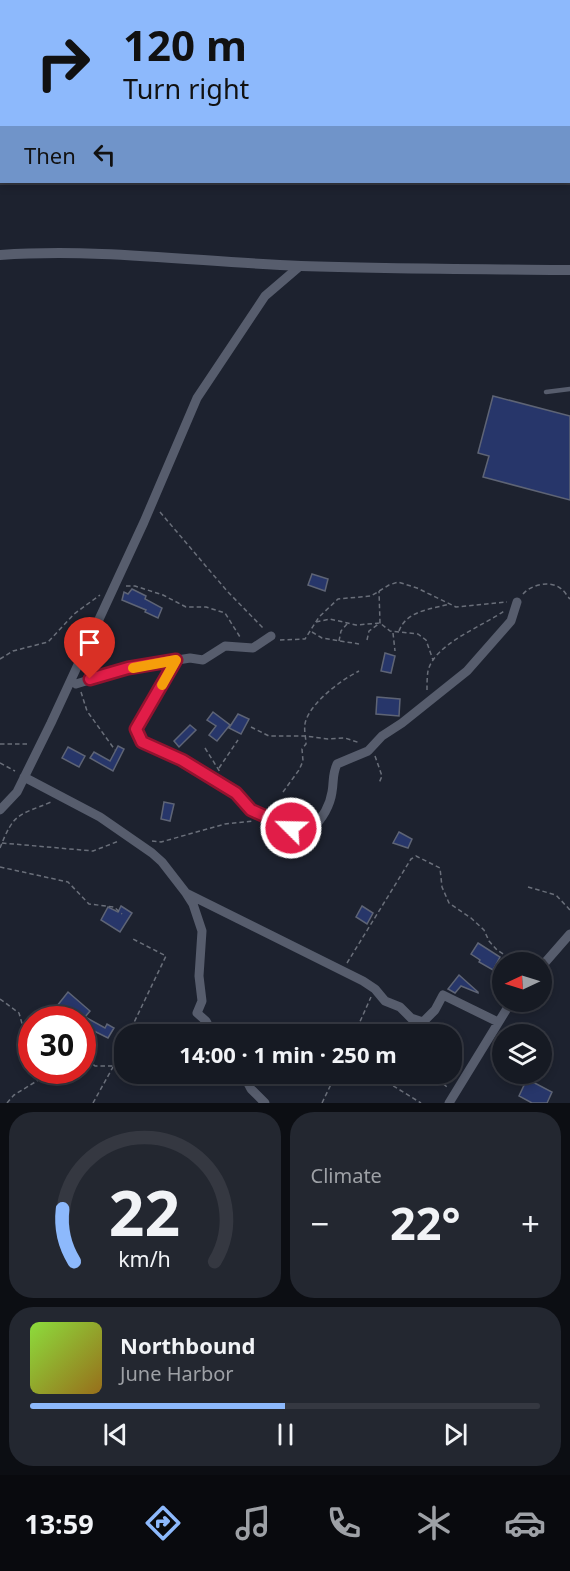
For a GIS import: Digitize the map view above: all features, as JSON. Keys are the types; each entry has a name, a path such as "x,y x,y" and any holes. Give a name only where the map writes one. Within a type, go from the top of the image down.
{"street":[{"path":"0,255 40,252 300,266 570,270"},
{"path":"0,810 17,792 114,586 197,399 265,296 300,266"},
{"path":"176,660 136,729 142,742 182,760 228,789 251,810 291,828 311,830 319,822 330,801 333,789 332,776 337,764 368,751 382,736 467,671 512,621 517,602"},
{"path":"76,684 104,674 176,660 203,660 225,646 253,648 271,636"},
{"path":"24,777 100,817 152,853 186,893 193,904 202,931 199,975 202,1001 197,1013 208,1024"},
{"path":"186,893 375,989 385,1001 400,1006 411,1018 423,1022 435,1010 443,995 498,1022"},
{"path":"552,955 570,934"},
{"path":"451,1101 504,1012"},
{"path":"248,1084 265,1103"}],"lane":[{"path":"546,392 570,389"}],"path":[{"path":"152,503 227,591 271,636 279,640 305,639 329,605 338,599 371,596 398,582 417,588 456,608 517,602"},
{"path":"427,703 428,670 433,660 440,652 473,628 494,618 517,602 525,591 533,586 548,584 560,588 570,599"},
{"path":"0,659 13,651 48,642 74,614 114,586 135,585 163,595 186,607 206,607 225,613 246,647"},
{"path":"379,591 380,623"},
{"path":"398,632 406,620 418,612 450,604"},
{"path":"316,623 330,618 347,624 380,623 393,632 418,634 426,640 433,660"},
{"path":"367,640 369,631 380,623"},
{"path":"339,642 347,624"},
{"path":"311,632 322,638 359,645"},
{"path":"393,632 395,651"},
{"path":"283,792 303,761 302,749 306,744 306,720 313,709 332,691 359,671"},
{"path":"76,684 87,711 115,750"},
{"path":"251,727 270,736 353,740 376,756 382,776 379,783"},
{"path":"219,769 238,740"},
{"path":"0,744 33,744"},
{"path":"205,748 219,769 228,789"},
{"path":"0,763 24,777"},
{"path":"0,848 7,829 15,818 62,796"},
{"path":"341,971 411,859 416,856 440,868 442,887 449,903 484,930 489,941 500,952"},
{"path":"0,867 68,882 89,904 95,907 114,907 122,914"},
{"path":"528,887 556,895 570,910"},
{"path":"131,938 166,956 134,1024"},
{"path":"359,1024 375,989"},
{"path":"0,999 18,1012"},
{"path":"93,1103 113,1066 96,1066"},
{"path":"7,1103 14,1095 32,1084"},
{"path":"322,1103 331,1084"},
{"path":"390,1084 421,1103"},
{"path":"439,1084 451,1101"}],"building":[{"path":"493,396 570,416 570,500 483,477 489,456 478,453"},
{"path":"312,574 328,579 325,591 308,585"},
{"path":"132,589 162,608 158,618 122,600 124,592 128,594"},
{"path":"385,653 395,656 391,673 381,671"},
{"path":"377,697 400,699 399,716 376,714"},
{"path":"213,712 230,725 217,741 209,735 216,726 207,720"},
{"path":"238,714 249,719 241,734 229,728"},
{"path":"190,725 196,730 179,747 174,741"},
{"path":"118,746 124,749 113,771 90,758 94,752 110,761"},
{"path":"68,747 85,756 79,767 62,758"},
{"path":"164,802 174,804 170,821 161,819"},
{"path":"399,832 412,839 408,848 393,843"},
{"path":"121,906 132,913 120,932 101,920 108,907 118,912"},
{"path":"362,906 373,913 367,924 356,917"},
{"path":"478,943 492,952 492,969 479,962 480,960 471,954"},
{"path":"459,975 478,993 461,986 455,993 448,989"},
{"path":"68,992 84,1006 57,1006"},
{"path":"96,1023 105,1028 107,1024 114,1028 108,1038 96,1032"},
{"path":"525,1084 537,1084 552,1092 547,1103 532,1103 519,1096"}],"slow traffic":[{"path":"133,668 176,660 162,685"}],"route":[{"path":"90,679 128,668 176,660 136,729 142,742 182,760 236,793 251,810 291,828"}]}
